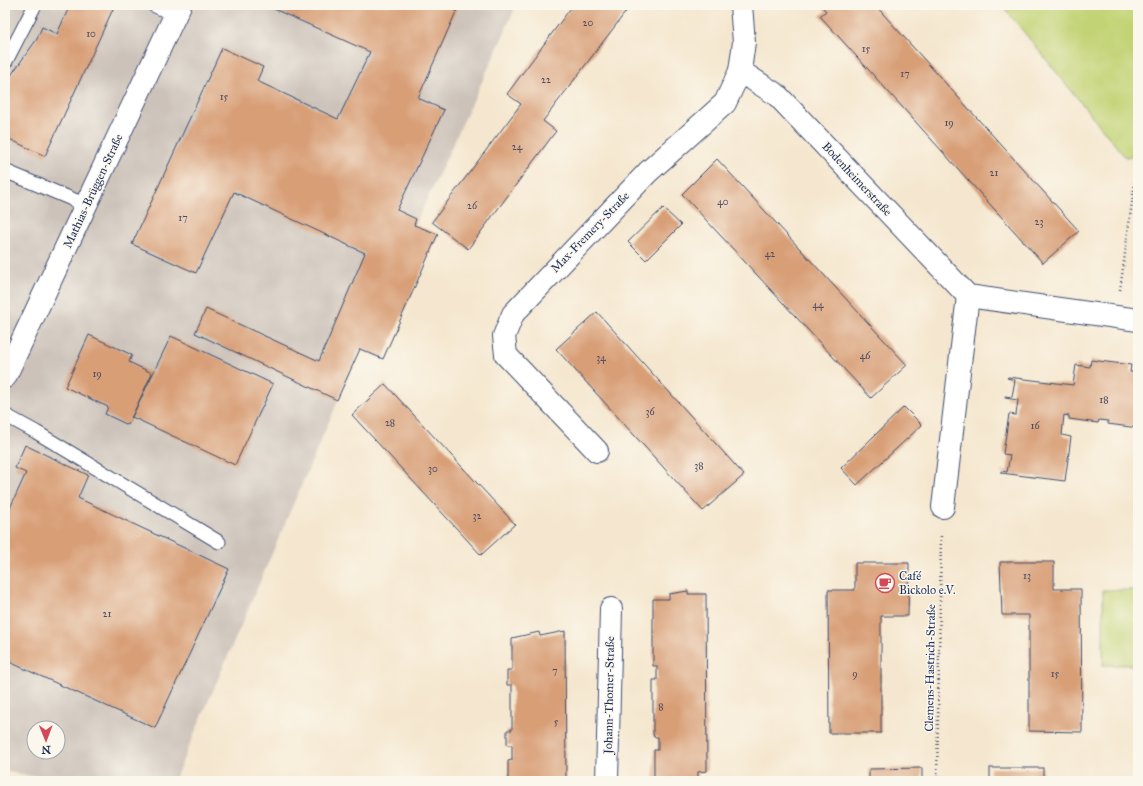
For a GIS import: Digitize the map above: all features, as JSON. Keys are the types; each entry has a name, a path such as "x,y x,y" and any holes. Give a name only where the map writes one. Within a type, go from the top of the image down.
{"street":[{"name":"Max-Fremery-Straße","path":"597,451 506,355 504,336 513,314 648,172 725,103 740,71 744,42 741,5"},
{"name":"Mathias-Brüggen-Straße","path":"5,377 178,10"},
{"name":"Bodenheimerstraße","path":"740,71 777,95 968,296"},
{"path":"943,507 968,296 1138,320"},
{"name":"Johann-Thomer-Straße","path":"607,781 610,609"}],"lane":[{"path":"5,63 35,5"},
{"path":"153,5 178,10"},
{"path":"5,171 86,205"},
{"path":"5,415 36,432 219,542"}],"path":[{"path":"1116,317 1138,159"},
{"name":"Clemens-Hastrich-Straße","path":"937,781 941,530 943,507"}],"shaded area":[{"path":"5,5 516,5 500,43 395,268 174,781 58,781 5,771"}],"green space":[{"path":"1002,5 1138,5 1138,155 1125,157"},
{"path":"1103,590 1138,590 1138,665 1103,665"}],"building":[{"path":"70,5 105,5 113,9 45,156 5,137 5,91 11,79 9,78 37,39 42,27 57,34"},
{"path":"265,5 459,5 418,98 444,110 397,210 416,219 414,225 438,234 383,359 360,349 337,400 195,333 206,309 319,361 365,253 234,192 196,273 132,244 222,48 263,67 257,81 338,119 370,52"},
{"path":"573,5 631,5 543,121 556,131 468,249 432,222 521,104 507,94"},
{"path":"820,5 875,5 1079,231 1043,263 820,16 826,11"},
{"path":"717,159 907,365 871,398 682,194"},
{"path":"663,208 681,225 646,260 628,242"},
{"path":"597,312 744,475 703,511 556,349"},
{"path":"89,335 132,355 129,362 152,373 128,425 105,414 108,407 65,387"},
{"path":"171,336 273,384 235,465 132,417"},
{"path":"1091,360 1131,365 1130,372 1138,372 1138,428 1108,424 1108,421 1099,420 1098,423 1069,419 1069,416 1064,415 1062,435 1071,437 1065,481 1001,473 1001,471 1007,472 1010,455 1003,454 1009,414 1016,415 1018,400 1005,398 1005,396 1012,397 1015,380 1007,378 1073,385 1076,365 1090,367"},
{"path":"385,384 515,524 481,555 352,415"},
{"path":"904,407 922,425 857,485 841,468"},
{"path":"25,445 88,475 78,498 229,569 155,728 5,660 5,519 26,473 15,468"},
{"path":"1000,562 1054,562 1054,589 1081,589 1082,732 1029,731 1029,615 1002,615"},
{"path":"855,563 909,563 908,616 881,616 881,733 829,733 828,590 855,590"},
{"path":"688,591 688,594 706,594 707,771 698,772 698,781 654,781 654,750 658,750 658,737 654,737 653,734 653,680 657,680 657,666 653,666 653,599 669,599 669,594"},
{"path":"565,631 566,781 508,781 508,761 512,760 512,745 507,745 507,730 512,730 512,685 507,685 507,670 512,670 512,638 539,632 540,636"},
{"path":"922,768 922,781 869,781 869,769"},
{"path":"990,768 1043,768 1043,781 990,781"}],"place":[{"name":"Café Bickolo e.V.","path":"885,583"}]}
